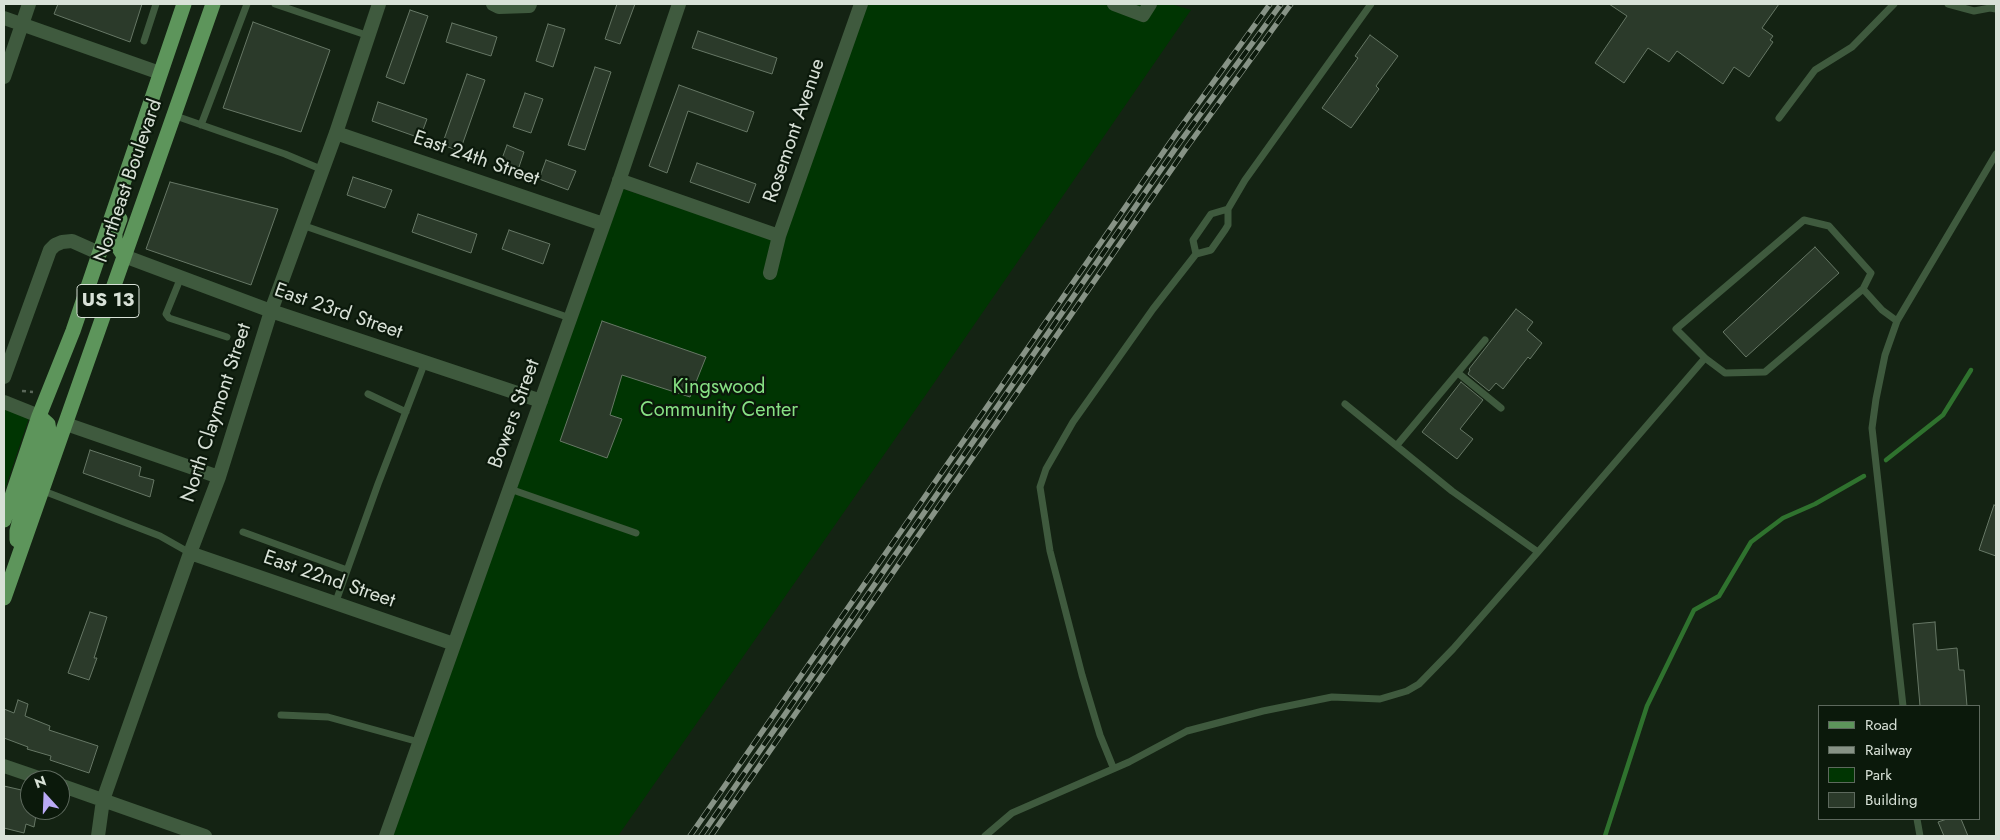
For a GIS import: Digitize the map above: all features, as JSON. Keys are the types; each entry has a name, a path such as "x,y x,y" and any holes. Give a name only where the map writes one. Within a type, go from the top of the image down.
{"main road":[{"name":"Northeast Boulevard","path":"4,520 39,416 73,331 184,4"},
{"name":"Northeast Boulevard","path":"4,598 16,563 36,488 66,424 213,4"},
{"path":"124,256 115,242 115,233 144,150 148,106"},
{"path":"36,488 49,431 48,424 39,416"}],"street":[{"path":"4,77 29,4"},
{"name":"North Claymont Street","path":"98,836 103,800 190,553 219,477 271,311 336,133 379,4"},
{"path":"493,4 499,7 529,6 530,4"},
{"name":"Bowers Street","path":"386,836 619,180 678,4"},
{"name":"Rosemont Avenue","path":"770,273 779,236 860,4"},
{"path":"1114,4 1143,16 1150,4"},
{"path":"4,18 160,74"},
{"name":"East 24th Street","path":"336,133 603,224"},
{"path":"619,180 779,236"},
{"path":"4,377 50,250 62,242 72,241 99,252"},
{"name":"East 23rd Street","path":"124,256 271,311 541,401"},
{"path":"4,402 39,416"},
{"path":"66,424 219,477"},
{"name":"East 22nd Street","path":"190,553 454,644"},
{"path":"4,766 20,771"},
{"path":"70,788 205,836"}],"lane":[{"path":"144,42 156,4"},
{"path":"201,125 247,4"},
{"path":"276,4 369,36"},
{"path":"1113,767 1100,735 1066,614 1046,530 1040,487 1049,462 1073,422 1153,309 1196,254 1211,250 1216,243 1228,225 1228,209 1245,180 1371,4"},
{"path":"1779,118 1815,70 1852,47 1894,4"},
{"path":"1948,4 1974,11 1990,8 1996,9"},
{"path":"173,115 285,154 322,170"},
{"path":"1903,705 1872,428 1885,355 1897,321 1996,154"},
{"path":"1196,254 1193,240 1211,214 1228,209"},
{"path":"1804,220 1829,226 1871,273 1863,289 1765,372 1725,373 1705,358 1676,329 1804,220"},
{"path":"302,225 570,318"},
{"path":"181,277 166,314 169,318 227,337"},
{"path":"1863,289 1882,310 1897,321"},
{"path":"1397,444 1485,340"},
{"path":"985,836 1012,813 1113,767 1130,762 1187,731 1206,724 1332,697 1380,700 1407,692 1419,684 1454,649 1705,358"},
{"path":"334,604 424,362"},
{"path":"1458,373 1501,408"},
{"path":"368,394 406,412"},
{"path":"1345,404 1397,444 1452,491 1538,552"},
{"path":"36,488 160,536 190,553"},
{"path":"510,489 636,533"},
{"path":"242,532 347,570"},
{"path":"281,715 328,717 419,742"},
{"path":"1917,820 1920,836"}],"green space":[{"name":"Kingswood Community Center","path":"861,4 1171,4 1191,10 932,386 618,836 393,836 617,187 778,240"},
{"path":"4,404 31,412 4,492"}],"building":[{"path":"58,4 142,4 130,42 54,14"},
{"path":"617,4 635,4 620,44 605,39"},
{"path":"1609,4 1779,4 1762,28 1773,36 1770,40 1773,42 1749,77 1734,67 1723,84 1677,51 1669,62 1648,48 1624,83 1595,63 1627,16"},
{"path":"410,10 428,16 404,84 386,77"},
{"path":"253,22 330,50 301,132 223,108"},
{"path":"452,23 497,37 491,56 446,42"},
{"path":"548,24 565,29 553,67 536,61"},
{"path":"698,31 777,58 772,74 692,48"},
{"path":"1370,35 1398,56 1376,86 1379,89 1351,128 1322,108 1358,58 1355,56"},
{"path":"595,67 611,72 585,150 568,145"},
{"path":"467,74 485,80 460,151 442,145"},
{"path":"679,85 754,112 747,132 688,111 667,173 649,166"},
{"path":"525,93 543,99 531,133 513,127"},
{"path":"378,102 427,119 420,138 372,121"},
{"path":"507,145 524,152 518,170 500,164"},
{"path":"546,160 576,171 568,190 539,179"},
{"path":"697,163 756,184 749,203 690,182"},
{"path":"353,177 392,190 385,208 347,195"},
{"path":"170,182 278,209 251,285 146,249"},
{"path":"418,214 477,234 471,253 412,232"},
{"path":"509,230 550,244 543,264 502,249"},
{"path":"1815,247 1839,273 1746,357 1723,332"},
{"path":"1516,309 1533,322 1527,330 1542,343 1530,359 1528,357 1503,389 1496,383 1489,391 1468,374 1469,369"},
{"name":"Kingswood Community Center","path":"602,321 706,357 690,397 622,375 610,415 622,419 607,458 560,441"},
{"path":"1461,382 1483,400 1460,429 1473,439 1457,459 1422,432"},
{"path":"90,450 141,467 139,476 154,480 150,497 83,473"},
{"path":"1994,505 1996,506 1996,556 1979,550"},
{"path":"90,612 107,617 94,658 97,658 89,680 68,673"},
{"path":"1935,622 1937,650 1957,648 1959,670 1964,670 1967,705 1920,705 1913,624"},
{"path":"18,700 28,704 25,716 50,726 49,730 98,746 89,773 50,760 51,756 27,749 28,747 4,738 4,709 14,713"},
{"path":"4,786 20,790 20,820 35,820 34,827 26,824 24,833 4,828"},
{"path":"1961,820 1968,836 1944,836 1938,822"}],"waterway":[{"path":"1886,460 1943,415 1971,370"},
{"path":"1605,836 1647,706 1694,610 1719,596 1751,542 1783,518 1815,504 1864,476"}],"railway":[{"path":"690,836 1178,131 1270,4"},
{"path":"701,836 1180,142 1281,4"},
{"path":"711,836 1187,147 1291,4"}]}
